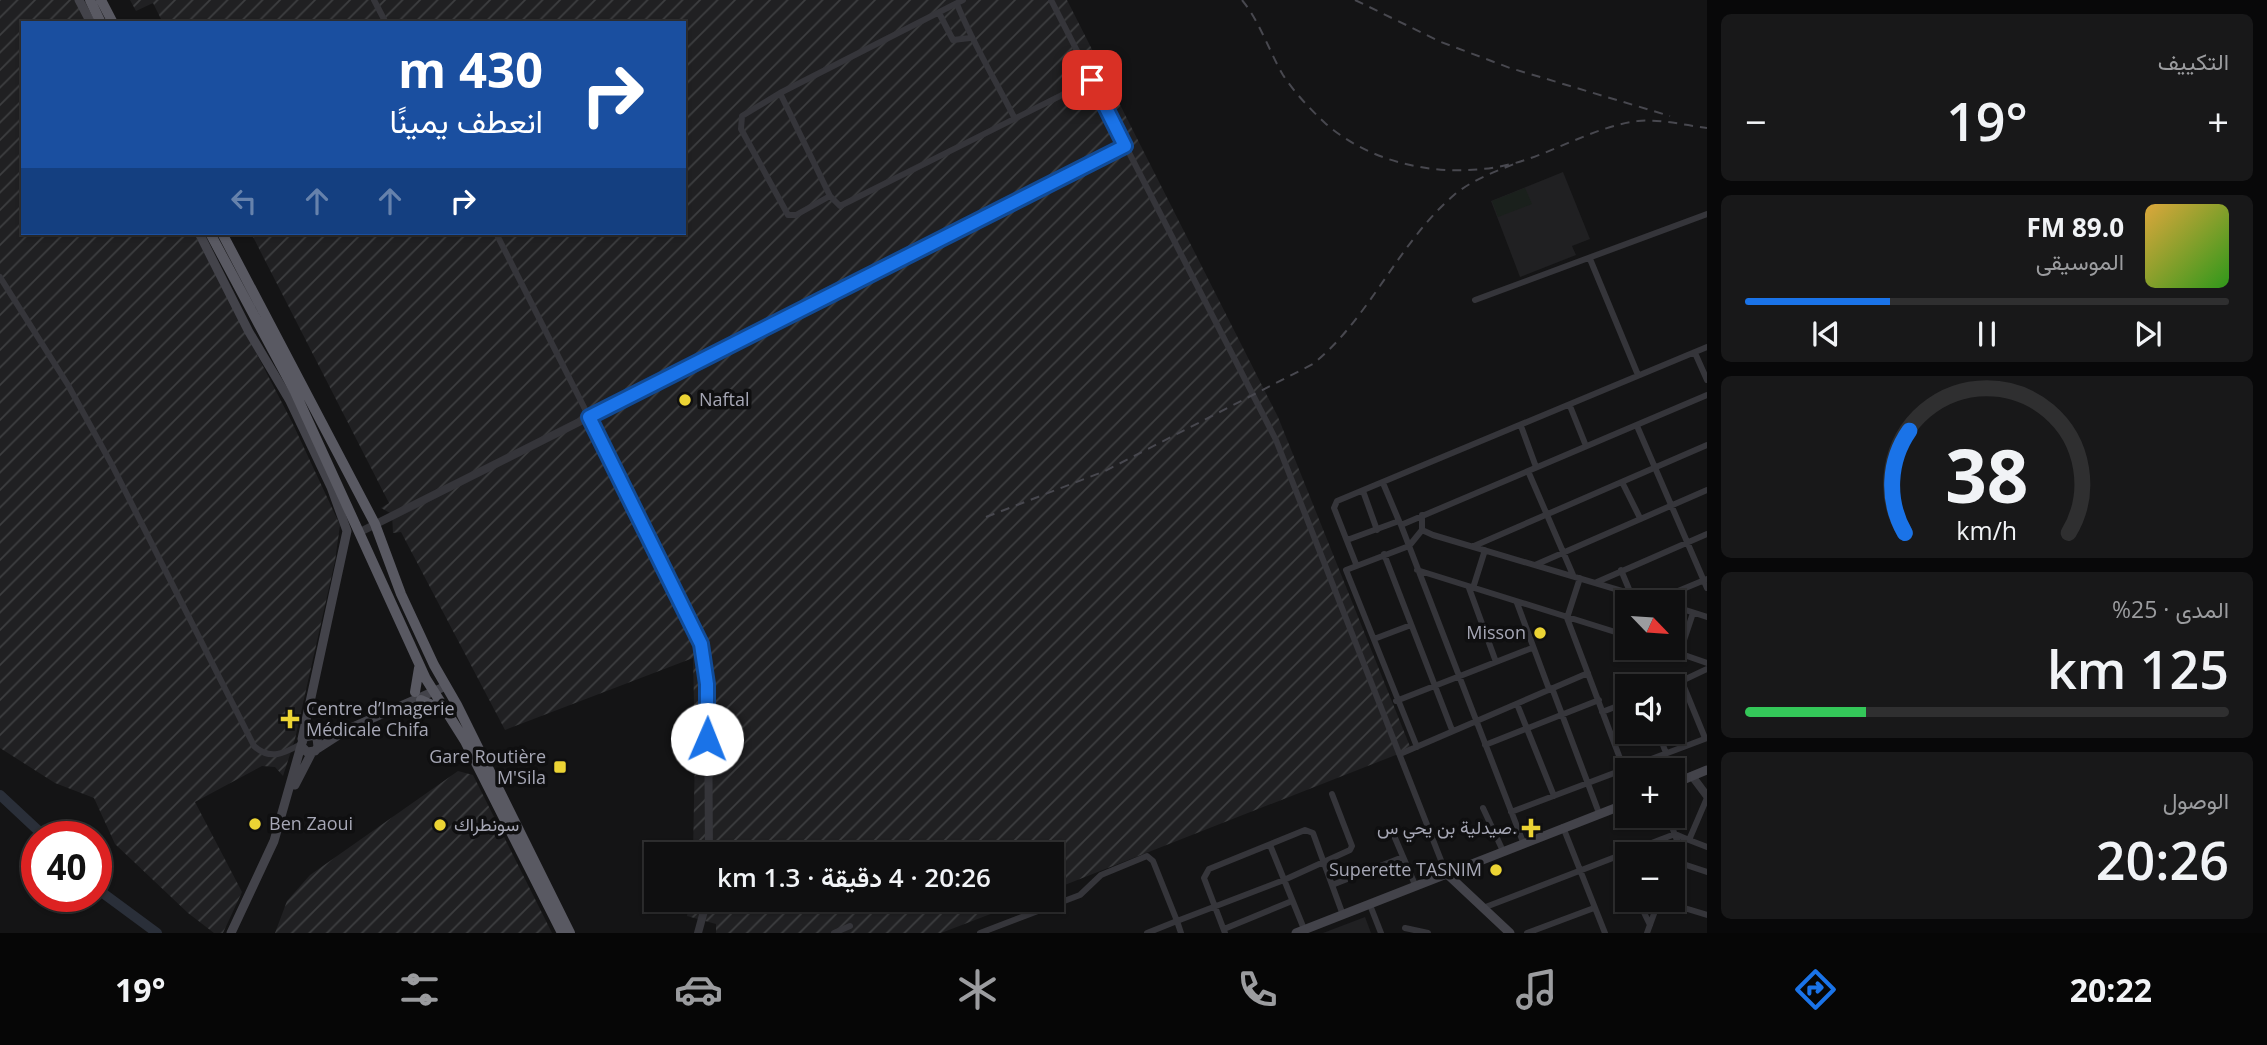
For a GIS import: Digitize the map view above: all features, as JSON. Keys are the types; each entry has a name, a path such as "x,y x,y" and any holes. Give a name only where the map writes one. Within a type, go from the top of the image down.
{"highway":[{"path":"90,0 100,21"},
{"path":"101,0 112,21"},
{"path":"211,235 295,392 431,688 449,712 562,933"},
{"path":"223,235 375,524 401,594 570,933"},
{"path":"420,662 415,697 449,712"}],"main road":[{"path":"79,0 90,21"},
{"path":"200,235 249,332 290,401 345,519 347,531 343,562 289,796 265,861 231,933"},
{"path":"315,751 348,729 444,681"},
{"path":"308,709 315,726 324,732"},
{"path":"301,743 313,735 348,729"},
{"path":"289,796 319,741 313,735"},
{"path":"301,743 315,751"},
{"path":"1685,779 1707,770"},
{"path":"1300,931 1615,807"},
{"path":"1446,873 1507,932"}],"street":[{"path":"374,0 385,21"},
{"path":"1051,0 1276,440 1446,873"},
{"path":"830,196 796,215 788,215 741,129 742,116 780,93 960,2 970,38 983,54 1015,119"},
{"path":"939,13 953,40 970,38"},
{"path":"780,93 830,196 840,206 1092,80"},
{"path":"360,531 1125,146"},
{"path":"1475,300 1590,260 1707,214"},
{"path":"497,235 669,575 704,653 708,696 709,842"},
{"path":"1590,260 1638,375"},
{"path":"0,277 68,385 112,465 254,746 266,754 277,755 301,743"},
{"path":"1356,564 1335,504 1707,347"},
{"path":"1695,353 1707,380"},
{"path":"1347,540 1422,516 1707,395"},
{"path":"1570,406 1586,446"},
{"path":"1521,426 1536,467"},
{"path":"1637,426 1707,588"},
{"path":"1474,546 1707,445"},
{"path":"1528,471 1544,514 1576,577 1567,618 1620,758"},
{"path":"1383,482 1522,842"},
{"path":"1622,482 1640,518"},
{"path":"1535,565 1707,490"},
{"path":"1363,491 1377,530"},
{"path":"1417,747 1396,701 1347,573 1348,568 1356,564 1409,545 1422,530 1422,516"},
{"path":"1422,530 1620,590"},
{"path":"1597,582 1707,534"},
{"path":"1485,550 1471,588 1496,663"},
{"path":"1384,554 1452,730"},
{"path":"1417,570 1615,632"},
{"path":"1621,570 1629,590"},
{"path":"1682,590 1705,580"},
{"path":"1517,603 1532,648 1599,813"},
{"path":"1685,610 1707,617"},
{"path":"1685,637 1693,613"},
{"path":"1374,639 1411,625"},
{"path":"1396,701 1532,648"},
{"path":"1685,654 1707,663"},
{"path":"1685,680 1707,669"},
{"path":"1400,754 1588,673"},
{"path":"1653,758 1706,738 1685,689"},
{"path":"1485,745 1599,700"},
{"path":"1517,704 1554,796"},
{"path":"1602,712 1615,707"},
{"path":"1663,744 1666,753"},
{"path":"1511,812 1615,773"},
{"path":"1689,840 1707,797 1692,776"},
{"path":"1147,933 1284,880 1349,851 1352,846 1332,794"},
{"path":"1483,808 1503,851"},
{"path":"1563,827 1605,933"},
{"path":"1673,828 1678,842"},
{"path":"1292,901 1224,931 1204,878 1206,870 1309,830 1343,915"},
{"path":"1654,842 1675,834 1707,847"},
{"path":"1395,838 1416,887"},
{"path":"1270,845 1292,901 1300,931"},
{"path":"980,933 1080,895 1101,875 1147,856 1153,861 1181,933"},
{"path":"1332,885 1403,857"},
{"path":"1481,909 1615,857"},
{"path":"1685,866 1707,872"},
{"path":"1370,905 1381,933"},
{"path":"1527,933 1594,908"},
{"path":"1685,908 1707,915"},
{"path":"698,933 704,912"},
{"path":"1644,912 1650,925"},
{"path":"1647,933 1655,912"},
{"path":"834,933 850,926"},
{"path":"1405,928 1428,933"}],"shaded area":[{"path":"0,0 75,0 86,21 21,21 21,235 195,235 292,422 340,525 335,561 295,739 283,776 275,767 262,766 195,802 242,892 223,933 214,933 188,913 115,844 112,837 112,821 104,821 94,798 55,783 0,748"},
{"path":"130,0 1067,0 1278,417 1411,749 1064,885 1064,842 693,842 693,658 505,730 401,532 393,533 392,514 381,508 389,503 252,235 686,235 686,21 162,21 153,3 136,11"},
{"path":"1563,172 1590,239 1572,246 1576,255 1520,277 1491,201"},
{"path":"1525,188 1532,204 1498,217 1492,201"},
{"name":"سونطراك","path":"458,771 473,775 552,933 275,933 287,901 310,875"},
{"path":"688,912 996,912 941,933 716,933 716,924 687,916"},
{"path":"1365,917 1371,933 1323,933"}],"waterway":[{"path":"0,795 28,821"},
{"path":"112,900 157,933"}],"railway":[{"path":"1242,0 1283,75 1308,106 1346,139 1393,161 1419,167 1471,170 1522,161 1594,133 1638,121 1707,128"},
{"path":"1355,0 1441,42 1510,68 1670,116"},
{"path":"986,517 1105,471 1313,364 1351,325 1434,214 1469,184 1522,161"}],"place":[{"name":"Naftal","path":"685,400"},
{"name":"Misson","path":"1540,633"},
{"name":"Centre d’Imagerie Médicale Chifa","path":"290,719"},
{"name":"Gare Routière M'Sila","path":"560,767"},
{"name":"Ben Zaoui","path":"255,824"},
{"name":"سونطراك","path":"440,825"},
{"name":"صيدلية بن يحي س.","path":"1531,828"},
{"name":"Superette TASNIM","path":"1496,870"}],"route":[{"path":"707,739 708,696 701,644 664,564 589,417 1125,146 1092,80"}]}
